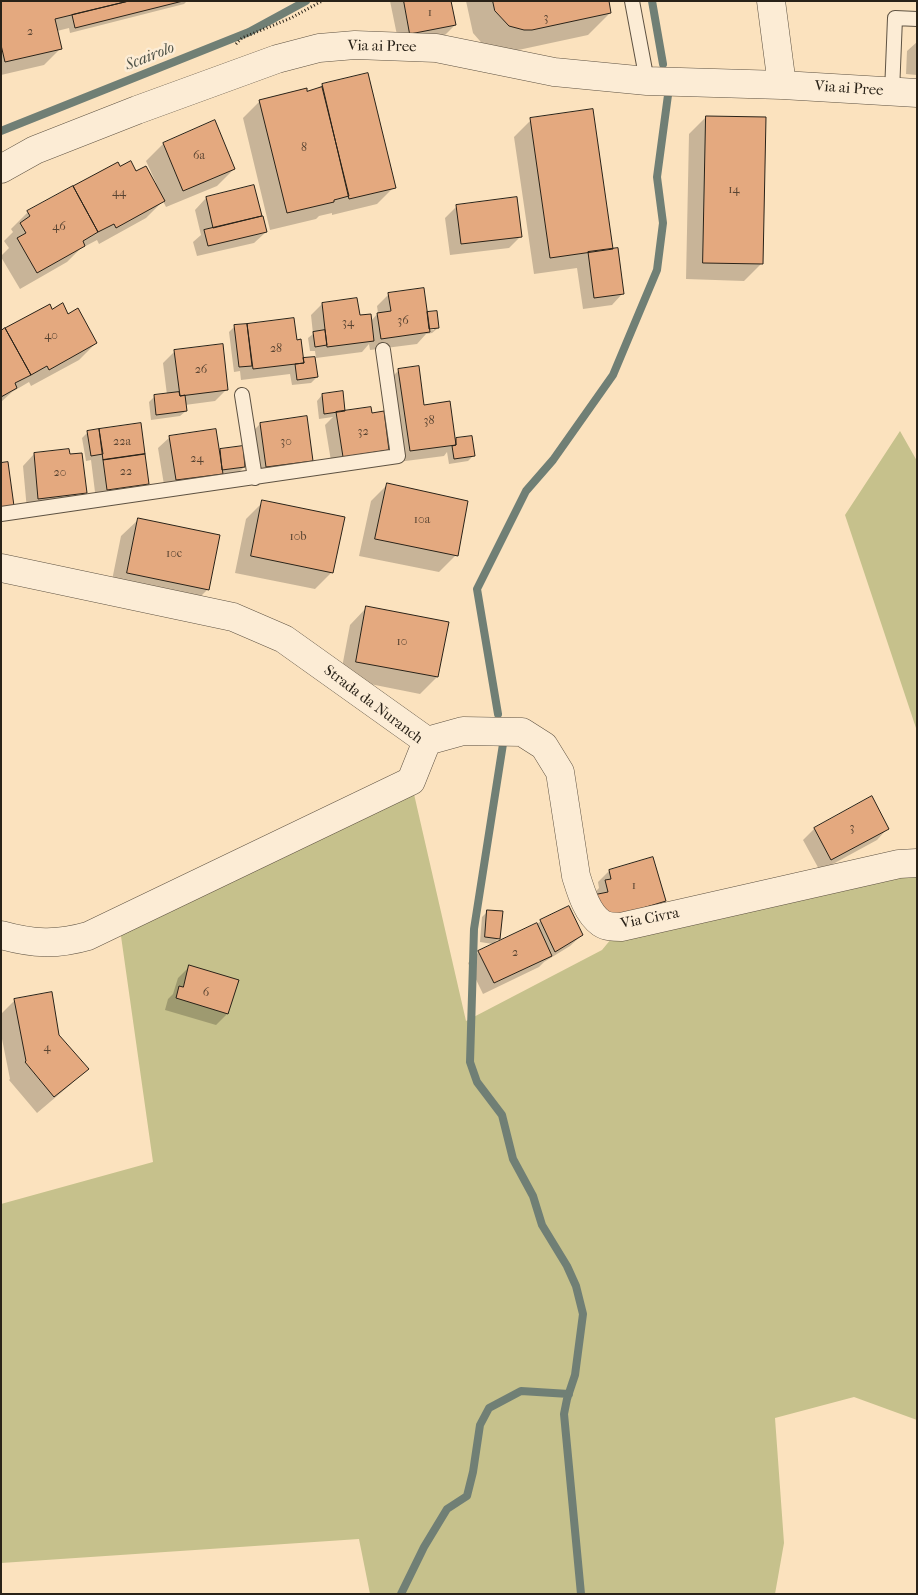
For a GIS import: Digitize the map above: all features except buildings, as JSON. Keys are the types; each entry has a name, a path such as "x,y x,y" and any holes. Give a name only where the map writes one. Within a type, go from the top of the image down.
{"street":[{"path":"771,1 782,85"},
{"name":"Via ai Pree","path":"1,169 34,150 137,110 277,59 319,48 355,45 436,48 554,72 647,81 782,85 904,92"},
{"name":"Strada da Nuranch","path":"1,568 233,617 284,639 427,742 411,781 96,933 72,941 55,943 24,941 1,935"},
{"name":"Via Civra","path":"427,742 463,731 522,732 544,746 560,772 576,876 590,909 601,923 610,927 621,927 899,864 917,863"}],"lane":[{"path":"632,1 647,81"},
{"path":"904,92 895,18 917,19"},
{"path":"1,514 398,456 384,350"},
{"path":"242,395 255,478"}],"shaded area":[{"path":"900,431 917,461 917,731 845,515"},
{"path":"411,781 466,1021 602,950 621,927 917,863 917,1420 854,1397 775,1418 784,1543 775,1594 370,1594 359,1539 1,1563 1,1204 153,1162 119,922"}],"waterway":[{"name":"Scairolo","path":"1,131 249,32 306,1"},
{"path":"652,1 663,64"},
{"path":"498,714 477,589 526,491 553,460 613,375 657,270 663,223 657,177 668,95"},
{"path":"503,744 474,929 470,1062 477,1082 502,1115 513,1159 533,1196 542,1225 567,1266 576,1286 583,1314 575,1375 564,1414 581,1594"},
{"path":"401,1594 424,1547 447,1509 467,1496 473,1472 480,1425 489,1408 521,1391 569,1394"}]}
